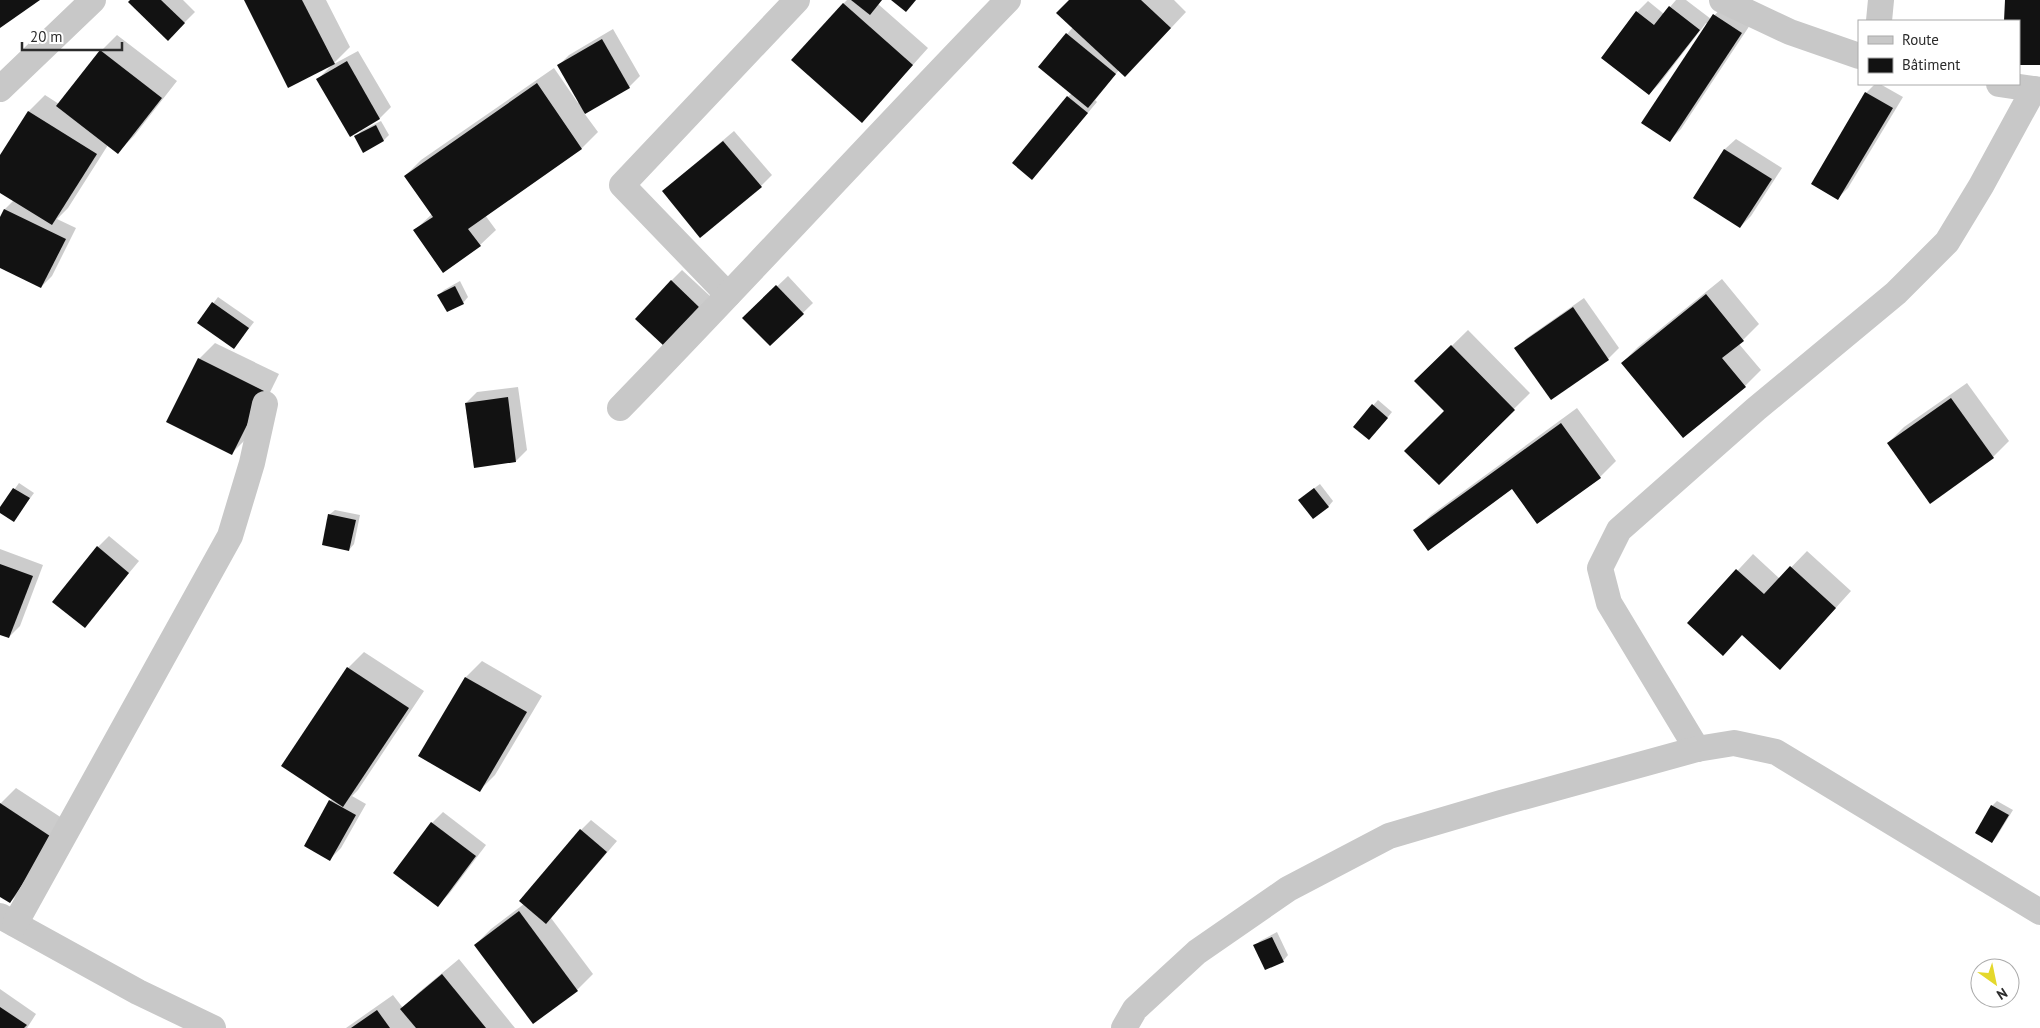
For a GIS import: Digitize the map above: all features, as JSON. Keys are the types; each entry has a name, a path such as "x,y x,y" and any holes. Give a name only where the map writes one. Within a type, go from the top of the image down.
{"street":[{"path":"0,89 93,0"},
{"path":"728,295 622,184 797,0"},
{"path":"620,408 1008,0"},
{"path":"1722,0 1790,32 1858,56"},
{"path":"1879,20 1881,0"},
{"path":"1696,749 1609,603 1600,568 1619,530 1756,409 1896,293 1947,242 2037,89 2007,85"},
{"path":"213,1028 138,992 8,920 230,536 252,462 265,404"},
{"path":"1124,1028 1135,1009 1197,952 1288,889 1388,836 1696,749 1734,743 1776,752 2040,912"}],"building":[{"path":"0,0 40,0 0,28"},
{"path":"130,0 161,0 185,23 168,41 128,2"},
{"path":"244,0 302,0 335,64 288,88"},
{"path":"851,0 882,0 870,15"},
{"path":"891,0 916,0 906,12"},
{"path":"1069,0 1141,0 1171,28 1125,77 1056,13"},
{"path":"2005,0 2040,0 2040,65 2020,65 2020,20 2004,20"},
{"path":"843,3 913,65 862,123 791,60"},
{"path":"1669,6 1700,30 1649,95 1601,58 1636,11 1654,25"},
{"path":"1713,14 1742,33 1670,142 1641,123"},
{"path":"1066,33 1116,74 1088,108 1038,67"},
{"path":"602,39 630,88 585,114 557,65"},
{"path":"100,50 162,98 118,154 56,106"},
{"path":"347,61 380,119 350,137 316,79"},
{"path":"537,83 582,149 468,229 481,246 443,273 413,230 433,217 404,176"},
{"path":"1865,92 1893,108 1838,200 1811,184"},
{"path":"1067,96 1088,113 1032,180 1012,163"},
{"path":"28,111 97,154 52,225 0,193 0,155"},
{"path":"376,125 384,141 363,153 354,136"},
{"path":"723,141 762,187 700,238 662,191"},
{"path":"1724,149 1772,179 1740,228 1693,198"},
{"path":"4,209 66,239 41,288 0,268 0,217"},
{"path":"671,280 700,308 664,346 635,319"},
{"path":"776,285 804,314 770,346 742,318"},
{"path":"455,286 464,304 447,312 437,295"},
{"path":"1706,294 1744,341 1722,358 1746,387 1683,438 1621,363"},
{"path":"212,302 249,328 234,349 197,323"},
{"path":"1573,307 1609,360 1551,400 1514,348"},
{"path":"1451,345 1515,410 1439,485 1404,451 1444,411 1414,381"},
{"path":"198,358 264,391 232,455 166,422"},
{"path":"508,397 516,462 474,468 465,403"},
{"path":"1951,398 1994,458 1930,504 1887,443"},
{"path":"1372,404 1388,418 1369,440 1353,427"},
{"path":"1561,423 1601,478 1537,524 1512,489 1428,551 1413,530"},
{"path":"13,488 30,498 14,522 0,513 0,507"},
{"path":"1314,488 1329,507 1313,519 1298,500"},
{"path":"328,514 356,520 349,551 322,545"},
{"path":"97,546 129,573 85,628 52,602"},
{"path":"0,564 33,576 9,638 0,635"},
{"path":"1790,566 1836,608 1780,670 1742,635 1723,656 1687,623 1736,569 1764,594"},
{"path":"347,667 409,708 343,807 281,766"},
{"path":"465,677 527,712 480,792 418,756"},
{"path":"329,800 356,815 330,861 304,846"},
{"path":"0,803 53,838 10,903 0,897"},
{"path":"1991,805 2009,815 1992,843 1975,833"},
{"path":"431,822 476,856 438,907 393,873"},
{"path":"580,829 607,852 546,924 519,901"},
{"path":"519,911 578,991 533,1024 474,945"},
{"path":"1272,937 1284,962 1265,970 1253,945"},
{"path":"442,974 486,1028 416,1028 400,1009"},
{"path":"0,1007 27,1025 24,1028 0,1028"},
{"path":"377,1010 390,1028 351,1028"}]}
